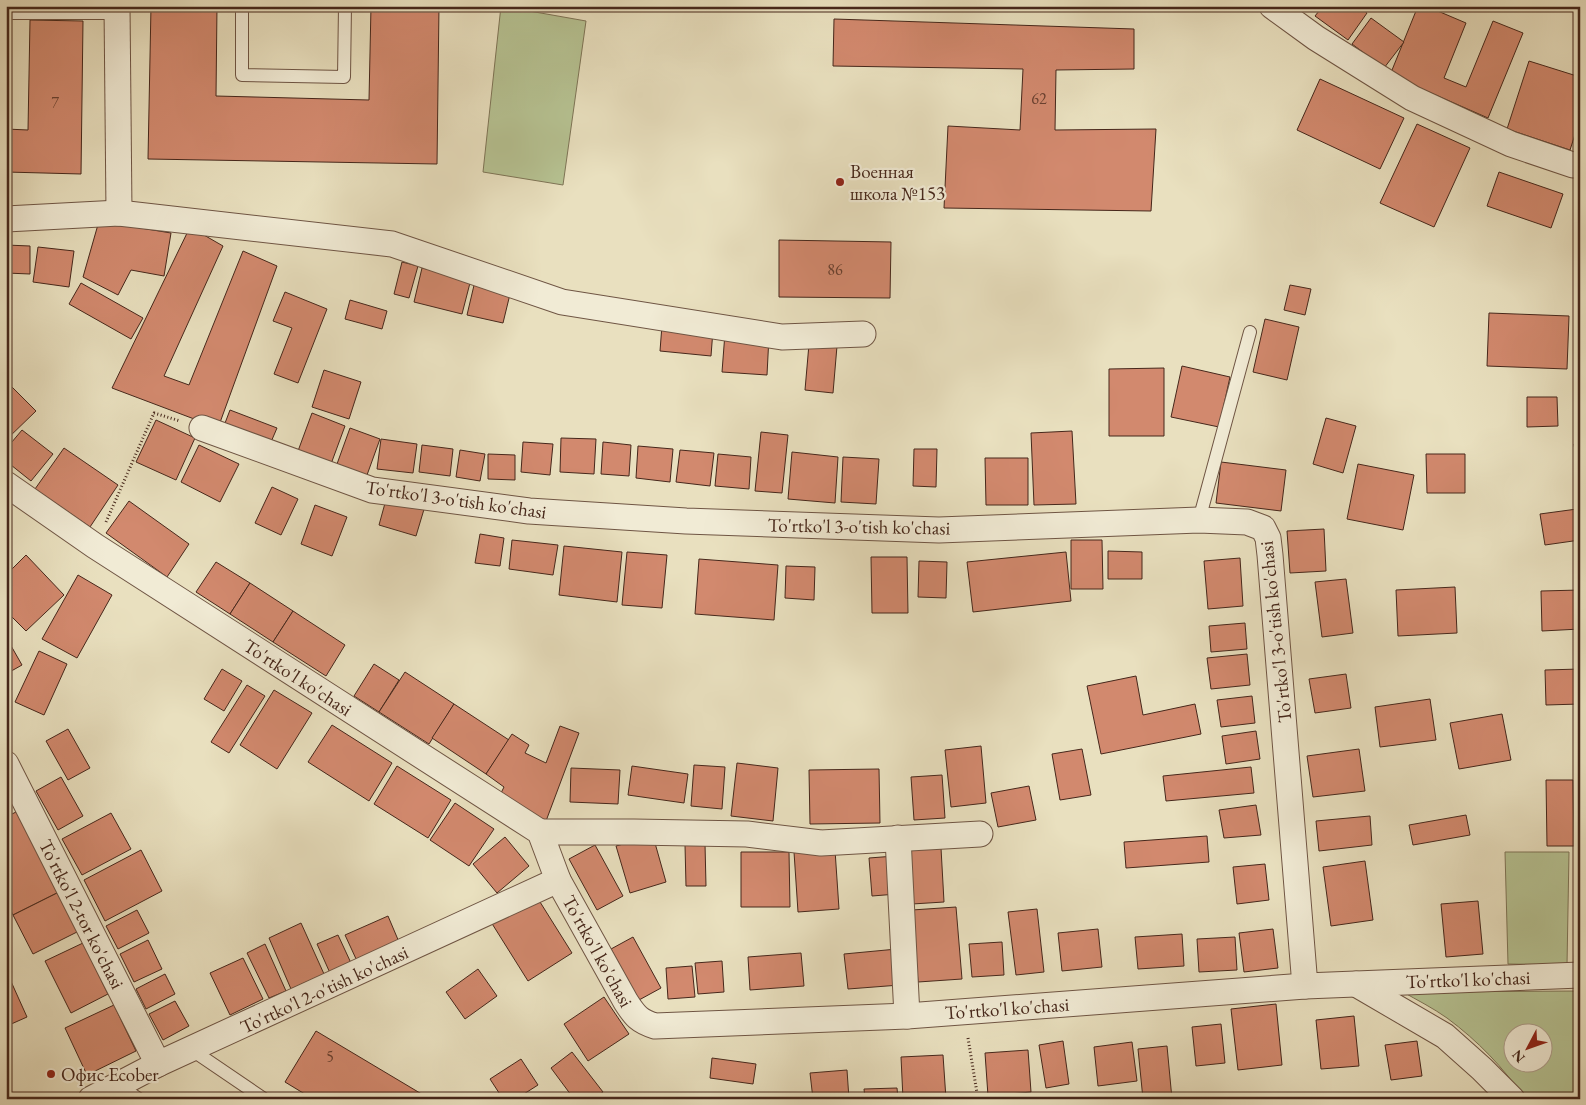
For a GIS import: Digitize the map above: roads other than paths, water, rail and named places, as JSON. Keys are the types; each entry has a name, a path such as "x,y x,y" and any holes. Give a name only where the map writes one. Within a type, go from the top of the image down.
{"street":[{"path":"1272,6 1316,38 1412,98 1511,144 1573,165 1580,165"},
{"path":"117,10 119,213"},
{"path":"6,220 119,213 392,244 562,302 782,337 863,334"},
{"name":"To'rtko'l 3-o'tish ko'chasi","path":"202,428 372,490 529,511 686,521 939,530 1199,520 1247,522 1263,528 1268,538 1306,986"},
{"name":"To'rtko'l ko'chasi","path":"6,484 95,546 540,832 558,880 626,1002 642,1022 655,1026 907,1016 1355,983 1580,975"},
{"name":"To'rtko'l 2-tor ko'chasi","path":"6,764 158,1064"},
{"path":"540,832 746,834 821,843 980,834"},
{"path":"898,838 907,1016"},
{"name":"To'rtko'l 2-o'tish ko'chasi","path":"91,1099 158,1064 558,880"},
{"name":"To'rtko'l ko'chasi","path":"1355,983 1445,1036 1512,1099"}],"lane":[{"path":"242,6 242,75 344,77 345,6"},
{"path":"6,13 117,10"},
{"path":"1199,520 1250,332"},
{"path":"192,1050 264,1099"},
{"path":"118,1085 139,1099"}],"place":[{"name":"Военная школа №153","path":"840,182"},
{"name":"Офис Ecober","path":"51,1074"}]}
